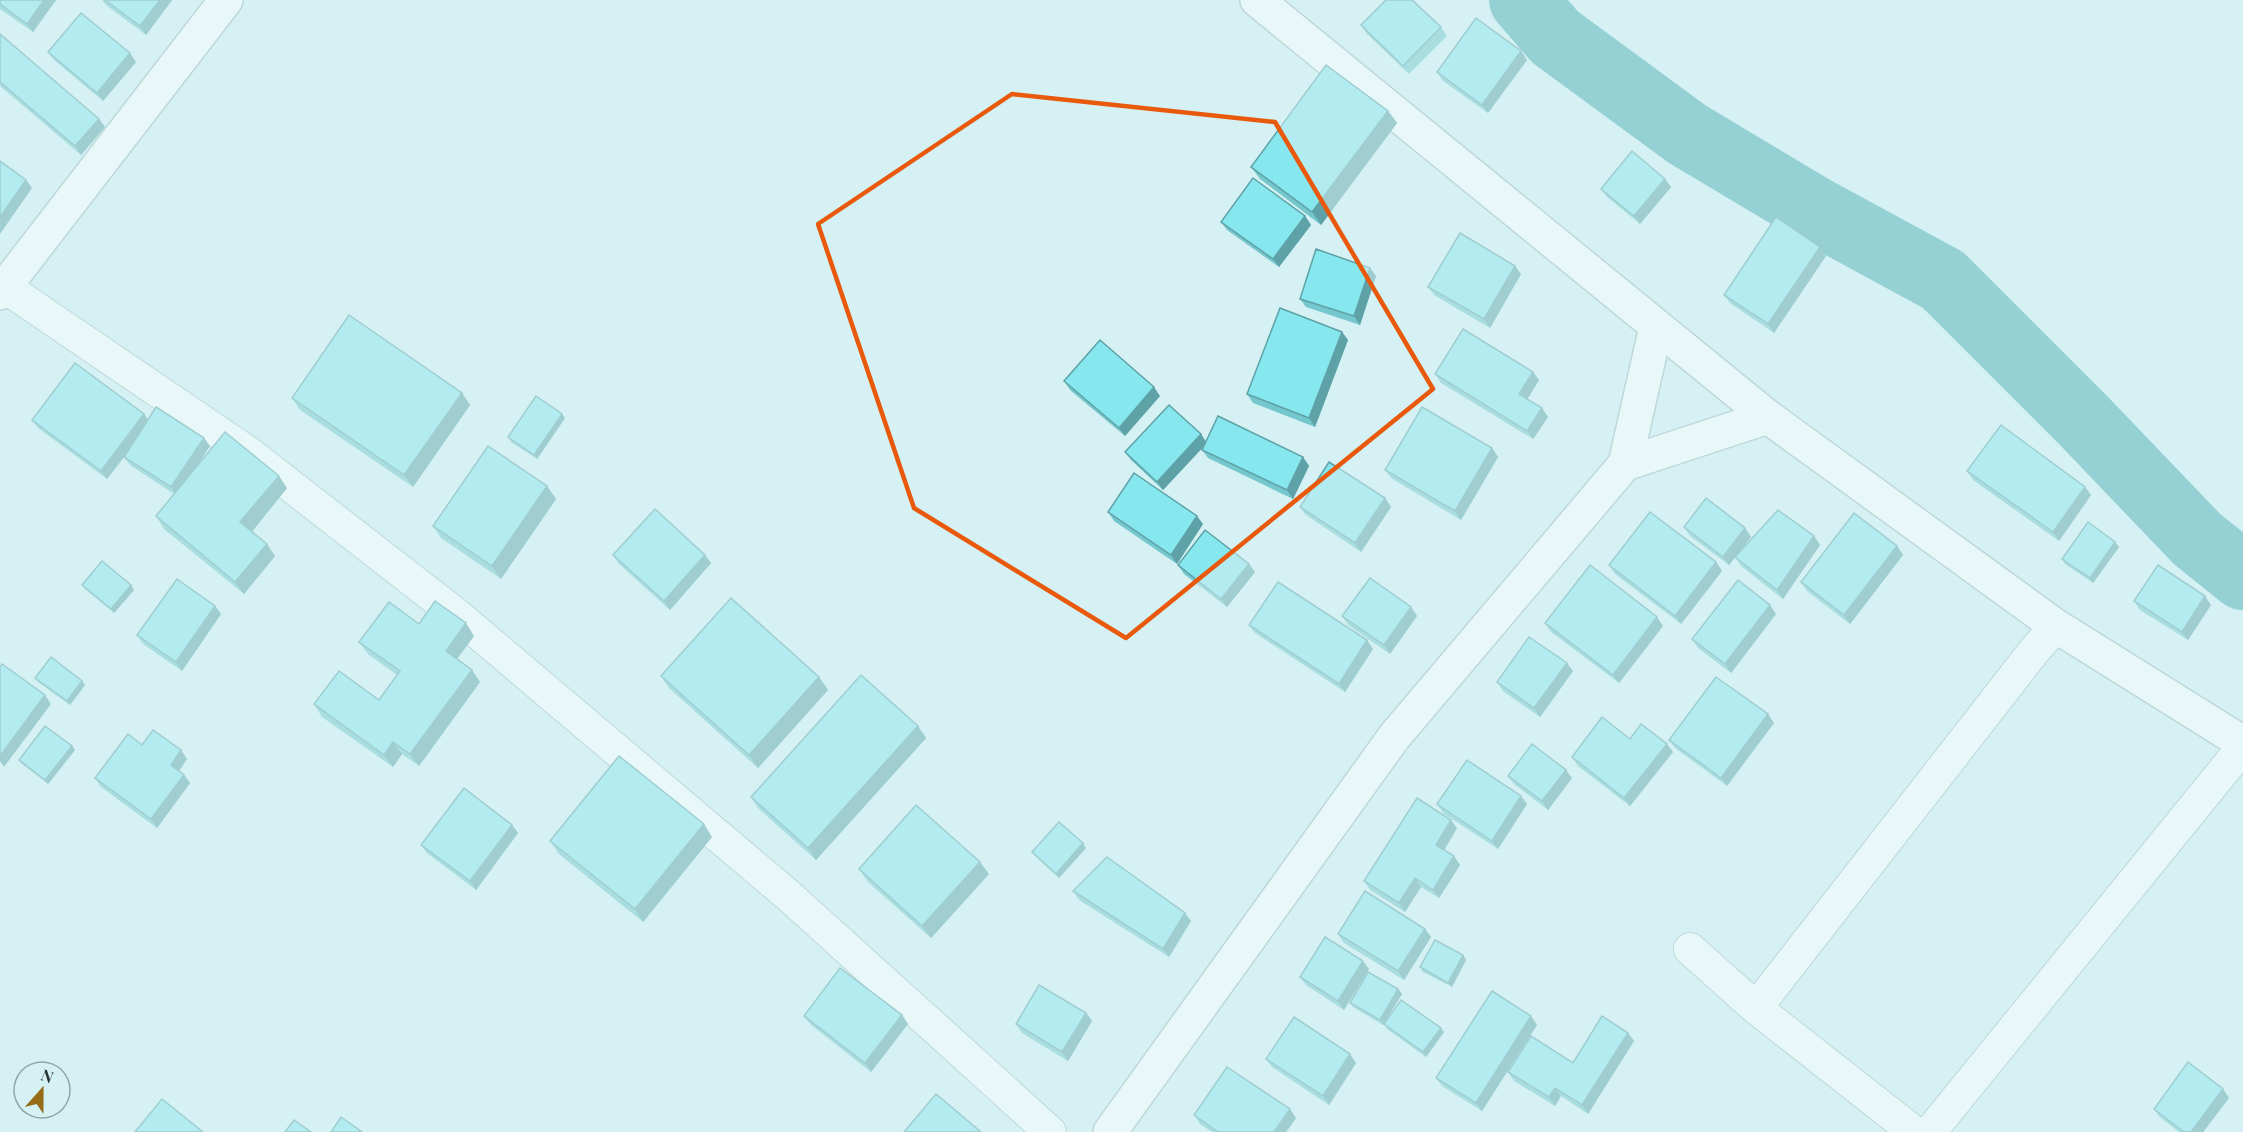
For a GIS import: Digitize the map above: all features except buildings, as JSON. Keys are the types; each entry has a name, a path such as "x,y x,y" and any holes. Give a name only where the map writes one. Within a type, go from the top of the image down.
{"main road":[{"path":"3,290 225,0"},
{"path":"1257,0 1768,417 2056,626 2243,745"},
{"path":"1110,1132 1394,737 1624,464 1656,327"},
{"path":"1624,464 1768,417"}],"street":[{"path":"3,290 246,450 457,615 789,896 1050,1132"},
{"path":"1756,1008 2034,651 2056,626"},
{"path":"1930,1132 2214,785 2243,745"},
{"path":"1690,949 1756,1008 1914,1132"}],"highlighted area":[{"path":"1012,94 1275,122 1433,389 1126,638 914,508 818,224"}],"waterway":[{"path":"1523,0 1555,37 1687,134 1814,210 1943,280 2085,422 2197,539 2243,576"}]}
